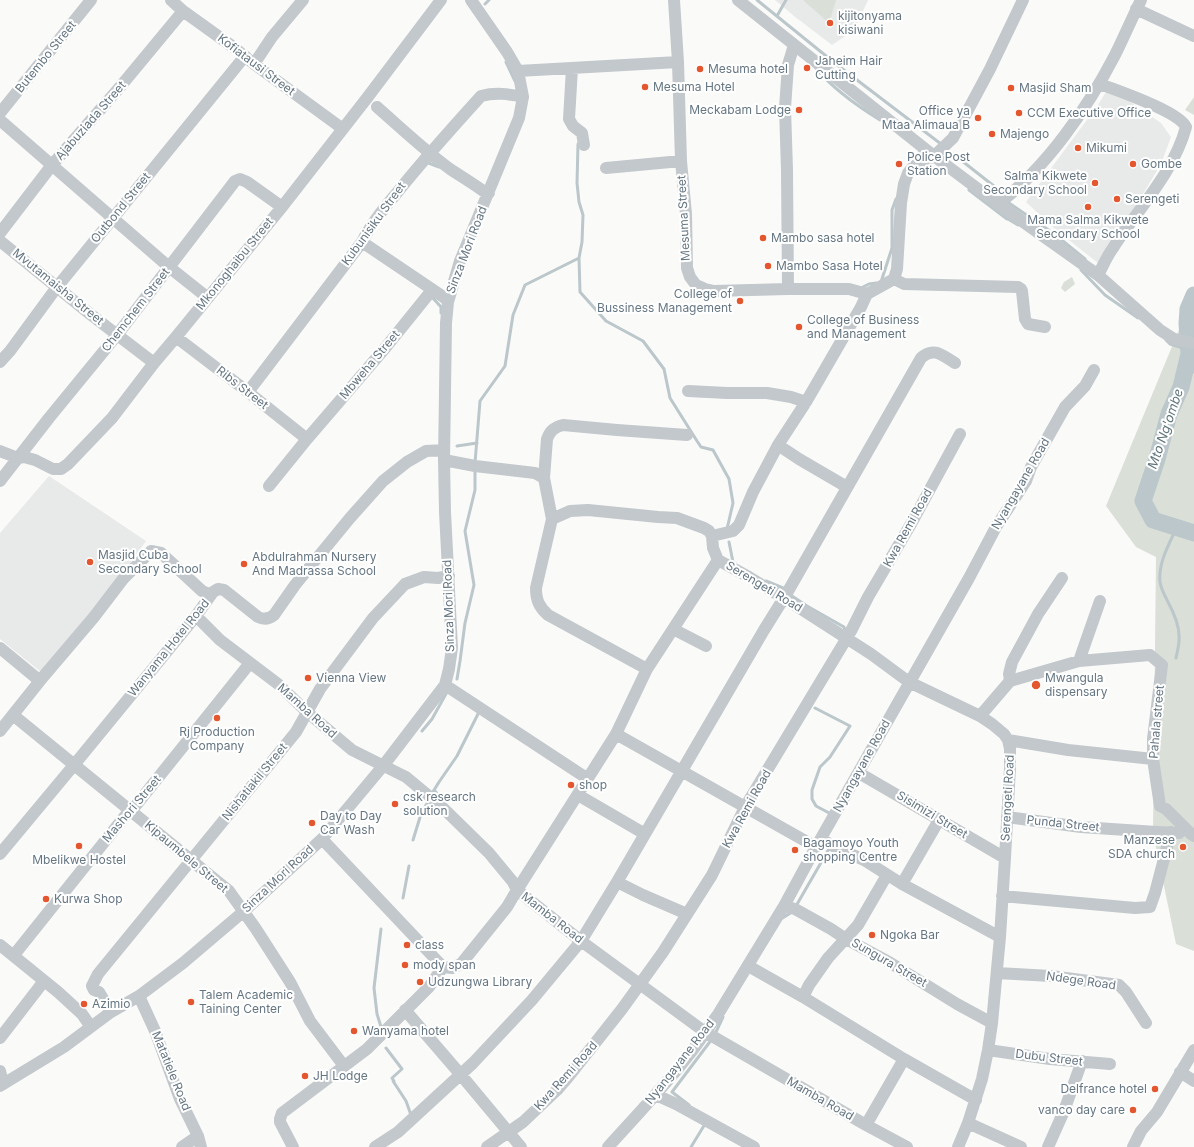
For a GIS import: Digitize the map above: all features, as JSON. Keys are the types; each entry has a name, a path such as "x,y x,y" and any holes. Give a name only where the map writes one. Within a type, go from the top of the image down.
{"street":[{"name":"Butembo Street","path":"0,113 91,0"},
{"name":"Kofiatausi Street","path":"170,0 343,129"},
{"name":"Outbond Street","path":"0,362 10,351 57,287 113,219 249,60 272,37 303,0"},
{"name":"Mkonoghaibu Street","path":"0,451 18,458 24,457 35,460 53,469 61,469 65,467 112,418 154,363 282,207 441,0"},
{"name":"Sinza Mori Road","path":"2,1085 64,1047 111,1012 138,996 183,963 243,912 322,839 383,766 445,685 452,648 445,512 444,455 446,331 448,302 460,261 519,118 523,96 518,72 507,52 471,0"},
{"name":"Mesuma Street","path":"674,0 678,62 681,161 686,214 687,268 690,278 696,285 714,291 788,289 849,290 867,294"},
{"path":"738,0 934,156 998,204 1098,275 1160,330 1174,339 1193,342"},
{"path":"712,536 729,533 736,529 753,492 778,445 806,402 867,294 894,279 897,269 901,203 908,173 913,167 934,156 952,138 1023,0"},
{"path":"998,204 1016,190 1045,159 1071,127 1100,84 1139,5 1194,36"},
{"name":"Ajabuziada Street","path":"0,233 52,165 120,87 183,11"},
{"path":"788,289 785,108 788,65 794,45"},
{"path":"518,72 678,62"},
{"path":"572,68 569,119 573,126 582,133 584,145"},
{"path":"1098,275 1112,249 1164,175 1178,149 1186,127 1183,122 1175,116 1137,98 1100,84"},
{"name":"Kubunisiku Street","path":"248,392 362,242 367,231 430,153 481,96 502,93 523,96"},
{"path":"377,107 450,169 469,180 486,193 489,193"},
{"path":"0,120 169,267 208,298"},
{"path":"606,168 681,161"},
{"name":"Chemchem Street","path":"0,481 117,335 235,181 240,179 247,182 282,207"},
{"name":"Mvutamaisha Street","path":"0,241 90,314 154,363"},
{"path":"362,242 445,298 448,302"},
{"path":"894,279 904,284 1018,287 1022,291 1025,319 1028,324 1044,327"},
{"name":"Mbweha Street","path":"269,486 432,290"},
{"name":"Ribs Street","path":"176,337 248,392 307,440"},
{"path":"375,1147 398,1132 461,1075 522,1012 581,941 784,598 921,358 924,355 938,352 955,363"},
{"name":"Nyangayane Road","path":"608,1147 656,1095 689,1055 717,1016 784,906 818,843 969,578 996,527 1026,481 1032,467 1066,407 1085,386 1094,370"},
{"path":"688,391 767,393 791,397 806,402"},
{"path":"647,670 548,615 542,610 538,603 536,588 552,519 544,478 547,439 552,429 563,425 687,435"},
{"name":"Kwa Remi Road","path":"487,1147 527,1118 561,1085 582,1060 663,952 712,874 745,807 846,639 960,434"},
{"path":"778,445 847,487"},
{"name":"Wanyama Hotel Road","path":"0,854 196,616 215,590 224,590 258,616 265,619 271,617 295,585 350,518 383,481 407,462 426,451 444,455"},
{"path":"444,455 475,466 535,473 544,478"},
{"path":"322,839 443,967 452,968 460,964 507,907 616,734 647,670 718,560 713,548 712,536 709,531 677,518 588,510 570,512 552,519"},
{"path":"0,731 94,617 123,579 151,551 161,553 202,591 211,595"},
{"name":"Serengeti Road","path":"718,560 784,598 846,639 872,654 910,682 980,716 1004,734 1008,740 1010,749 1010,768 1005,858 1000,937 992,1022 988,1050 976,1100 958,1147"},
{"name":"Nishatiakil Street","path":"111,1012 99,992 94,990 92,986 96,977 296,732 320,689 373,618 405,584 424,577 438,578 449,576"},
{"path":"1010,681 1009,674 1012,662 1038,614 1062,578"},
{"path":"980,716 1010,681 1079,661 1100,601"},
{"name":"Mamba Road","path":"196,616 220,640 278,684 307,712 352,750 406,777 440,806 488,853 513,882 517,890 581,941 705,1032 907,1147"},
{"path":"674,629 706,646"},
{"path":"0,648 40,681"},
{"name":"Pahala street","path":"1079,661 1150,656 1161,663 1162,672 1153,739 1153,759 1160,806 1166,809 1192,835"},
{"name":"Mashori Street","path":"14,955 250,662"},
{"path":"445,685 588,779"},
{"name":"Kipaumbele Street","path":"13,715 229,891 256,929 290,982 310,1021 344,1066"},
{"path":"616,734 745,807 818,843 834,847 864,860 902,884 1000,937"},
{"path":"1008,740 1068,750 1153,759"},
{"name":"Sisimizi Street","path":"859,773 1005,858"},
{"path":"578,795 645,834"},
{"name":"Punda Street","path":"1007,818 1081,827 1171,832 1192,835"},
{"path":"902,884 939,820"},
{"path":"1002,896 1135,908 1150,907 1171,832"},
{"path":"803,997 809,985 828,958 858,925 887,875"},
{"path":"617,882 687,914"},
{"name":"Sungura Street","path":"784,906 795,909 831,929 846,939 889,962 957,1004 992,1022"},
{"path":"0,945 58,992 82,1014 91,1027"},
{"path":"293,1147 280,1122 282,1113 367,1049 429,987 443,967"},
{"path":"747,967 750,967 803,997 904,1059 976,1100"},
{"name":"Ndege Road","path":"997,973 1051,976 1119,985 1126,992 1146,1023"},
{"path":"0,1038 44,981"},
{"name":"Matatiele Road","path":"138,996 154,1031 180,1099 200,1142"},
{"path":"405,1010 521,1147"},
{"name":"Dubu Street","path":"988,1050 1050,1059 1110,1064"},
{"path":"1133,1147 1141,1131 1157,1112 1194,1050"},
{"path":"866,1125 904,1059"},
{"path":"1048,1147 1064,1111 1082,1062"},
{"path":"0,1071 2,1085"},
{"path":"1180,1072 1194,1081"},
{"path":"656,1095 676,1104 754,1147"},
{"path":"968,1123 1021,1147"},
{"path":"182,1147 200,1142"}],"shaded area":[{"name":"kijitonyama kisiwani","path":"775,0 868,0 854,30 832,45"},
{"path":"803,0 836,0 829,23"},
{"name":"Salma Kikwete Secondary School","path":"1109,87 1161,123 1171,137 1161,164 1117,237 1098,263 1055,229 1026,202 1098,105"},
{"path":"1194,97 1194,115 1185,110"},
{"path":"1072,277 1075,284 1065,292 1061,288 1064,282"},
{"path":"1194,288 1194,951 1176,944 1153,833 1156,557 1136,547 1106,506 1190,303"},
{"path":"49,476 146,541 108,594 41,672 0,639 0,533"}],"waterway":[{"path":"485,4 489,0"},
{"path":"757,0 836,64 941,144"},
{"path":"777,16 786,0"},
{"path":"506,62 515,81"},
{"path":"816,68 846,97 880,120"},
{"path":"475,463 480,401 505,366 513,315 525,285 579,258 582,242 583,215 579,202 577,183 578,144"},
{"path":"913,162 921,150"},
{"path":"952,153 1004,194 1004,196"},
{"path":"426,162 439,167"},
{"path":"969,190 1007,219"},
{"path":"881,282 892,248 892,210 896,199"},
{"path":"1006,201 1053,233 1085,259"},
{"path":"1008,219 1018,225"},
{"path":"579,258 580,292 606,321 643,341 664,369 670,398 701,447 713,450 729,479 733,503 727,529"},
{"path":"1081,270 1105,295 1138,318"},
{"path":"861,288 869,284 876,283"},
{"name":"Mto Ng'ombe","path":"1194,295 1188,309 1187,323 1189,354 1181,387 1169,414 1157,459 1143,501 1153,520 1194,533"},
{"path":"432,297 441,307 441,313"},
{"path":"1166,340 1170,344 1180,347 1189,354"},
{"path":"1184,371 1194,372"},
{"path":"457,446 477,443"},
{"path":"457,679 465,623 474,585 465,531 475,490 475,468"},
{"path":"1176,658 1179,642 1179,631 1161,587 1160,575 1162,561 1177,527"},
{"path":"729,542 733,562 735,563"},
{"path":"766,581 783,588"},
{"path":"789,594 844,627 844,632"},
{"path":"422,731 432,719 447,692"},
{"path":"815,708 850,726 830,757 820,767 812,790 812,799 816,806 831,814"},
{"path":"431,795 457,756 479,712"},
{"path":"434,790 444,801"},
{"path":"413,840 421,814 429,800"},
{"path":"796,906 830,847"},
{"path":"403,898 409,866"},
{"path":"781,919 792,912"},
{"path":"381,929 374,988 377,1014 382,1030"},
{"path":"715,1034 723,1017"},
{"path":"689,1105 672,1092 712,1039"},
{"path":"386,1048 402,1069 392,1078 406,1101 411,1115"},
{"path":"691,1147 705,1123"}],"place":[{"name":"kijitonyama kisiwani","path":"830,23"},
{"name":"Jaheim Hair Cutting","path":"807,68"},
{"name":"Mesuma hotel","path":"700,69"},
{"name":"Mesuma Hotel","path":"645,87"},
{"name":"Masjid Sham","path":"1011,88"},
{"name":"Meckabam Lodge","path":"799,110"},
{"name":"CCM Executive Office","path":"1019,113"},
{"name":"Office ya Mtaa Alimaua B","path":"978,118"},
{"name":"Majengo","path":"992,134"},
{"name":"Mikumi","path":"1078,148"},
{"name":"Police Post Station","path":"899,164"},
{"name":"Gombe","path":"1133,164"},
{"name":"Salma Kikwete Secondary School","path":"1095,183"},
{"name":"Serengeti","path":"1117,199"},
{"name":"Mama Salma Kikwete Secondary School","path":"1088,207"},
{"name":"Mambo sasa hotel","path":"763,238"},
{"name":"Mambo Sasa Hotel","path":"768,266"},
{"name":"College of Bussiness Management","path":"740,301"},
{"name":"College of Business and Management","path":"799,327"},
{"name":"Masjid Cuba Secondary School","path":"90,562"},
{"name":"Abdulrahman Nursery And Madrassa School","path":"244,564"},
{"name":"Vienna View","path":"308,678"},
{"name":"Mwangula dispensary","path":"1036,685"},
{"name":"Rj Production Company","path":"217,718"},
{"name":"shop","path":"571,785"},
{"name":"csk research solution","path":"395,804"},
{"name":"Day to Day Car Wash","path":"312,823"},
{"name":"Mbelikwe Hostel","path":"79,846"},
{"name":"Manzese SDA church","path":"1183,847"},
{"name":"Bagamoyo Youth shopping Centre","path":"795,850"},
{"name":"Kurwa Shop","path":"46,899"},
{"name":"Ngoka Bar","path":"872,935"},
{"name":"class","path":"407,945"},
{"name":"mody span","path":"405,965"},
{"name":"Udzungwa Library","path":"420,982"},
{"name":"Talem Academic Taining Center","path":"191,1002"},
{"name":"Azimio","path":"84,1004"},
{"name":"Wanyama hotel","path":"354,1031"},
{"name":"JH Lodge","path":"305,1076"},
{"name":"Delfrance hotel","path":"1155,1089"},
{"name":"vanco day care","path":"1133,1110"}]}
